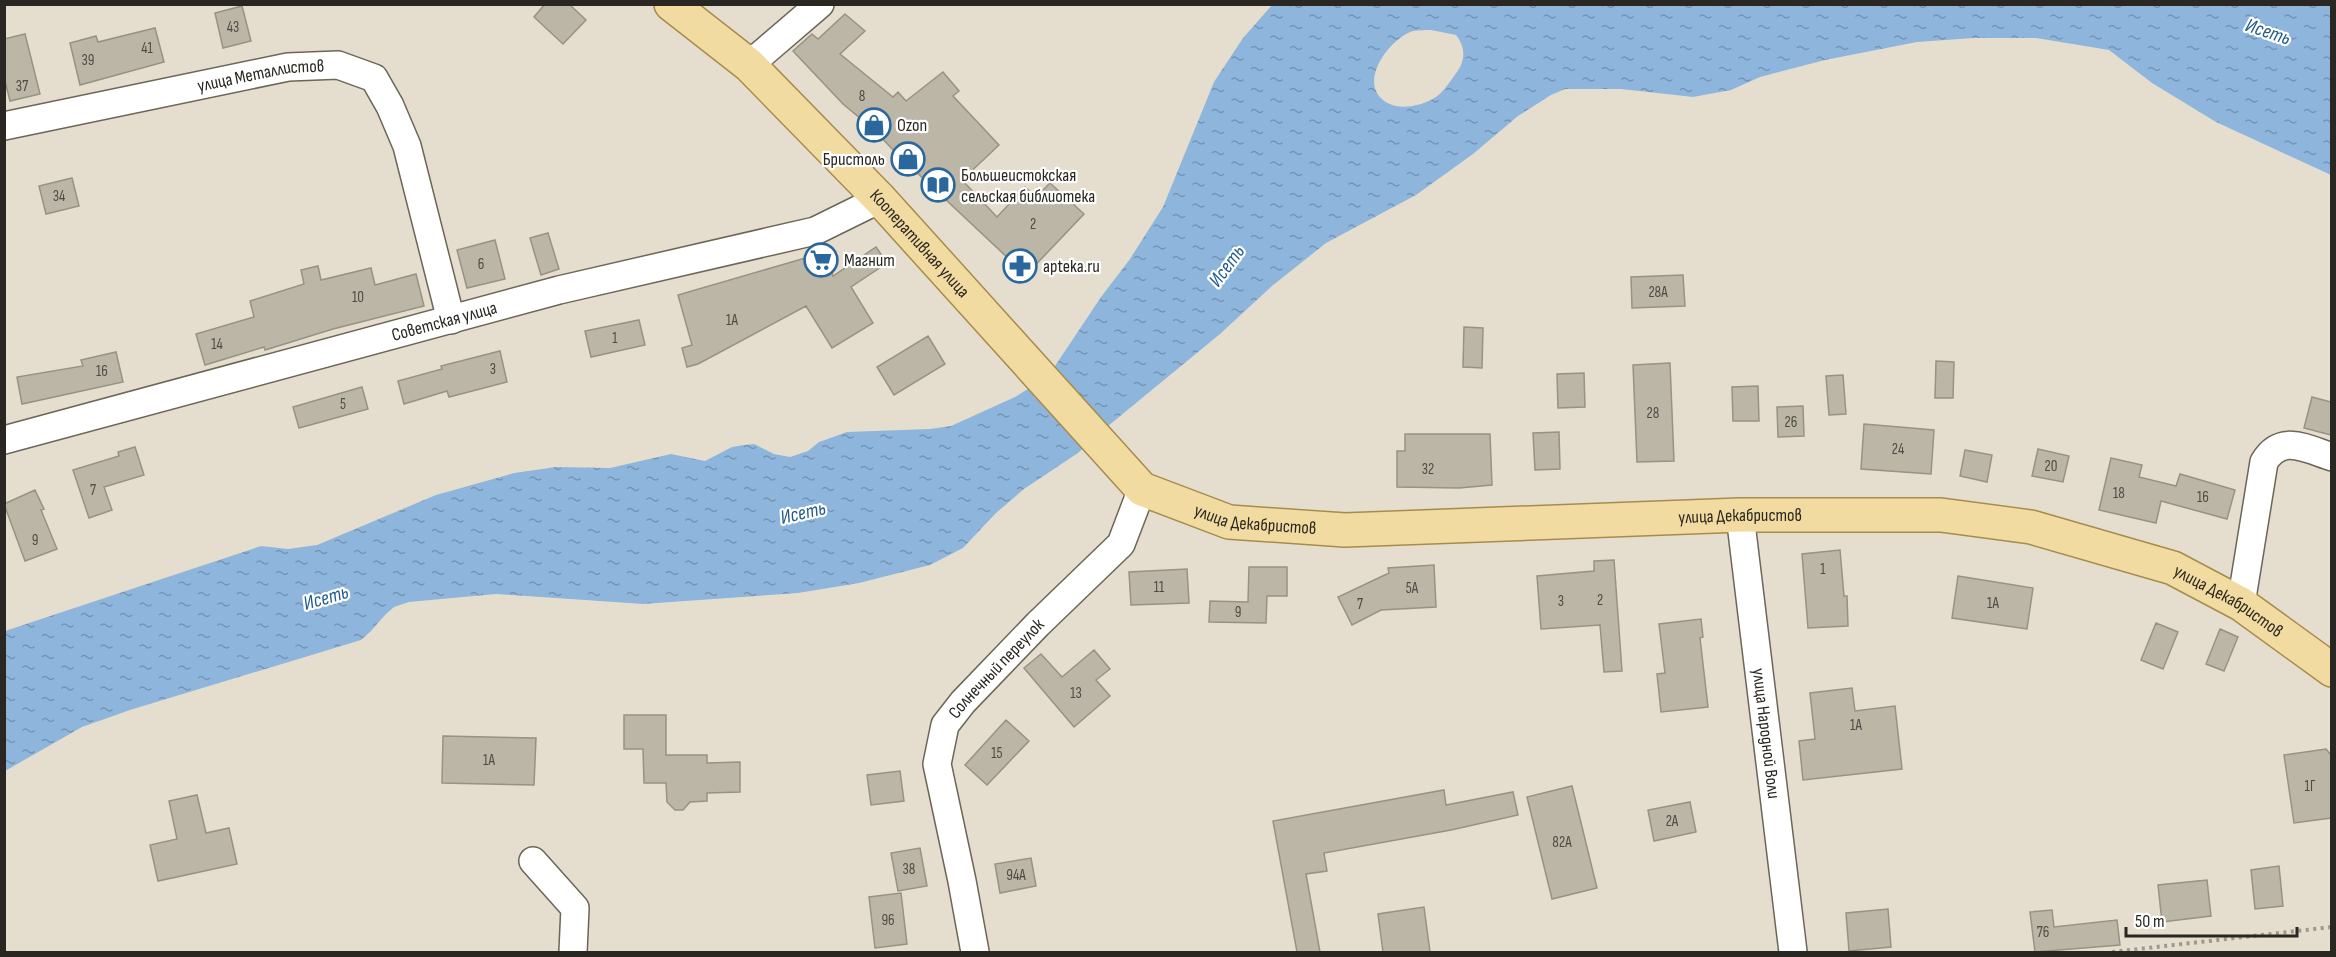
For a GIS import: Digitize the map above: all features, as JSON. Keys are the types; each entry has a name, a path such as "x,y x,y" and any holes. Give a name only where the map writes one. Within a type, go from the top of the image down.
{"main road":[{"name":"Кооперативная улица","path":"671,4 749,65 880,199 1134,480"},
{"name":"улица Декабристов","path":"1134,480 1229,522 1345,530 1740,515 1941,515 2031,527 2173,568 2241,604 2331,670"}],"street":[{"path":"749,65 820,4"},
{"name":"улица Металлистов","path":"4,126 288,68 338,65 374,78 390,106 406,146 451,320"},
{"name":"Советская улица","path":"4,440 560,290 815,231 880,199"},
{"path":"2241,604 2264,462 2269,452 2282,445 2292,445 2331,457"},
{"name":"Солнечный переулок","path":"975,952 937,764 945,725 963,702 1038,624 1121,544 1134,480"},
{"name":"улица Народной Воли","path":"1740,515 1793,952"},
{"path":"533,861 575,908 573,952"}],"path":[{"path":"2112,952 2331,927"}],"water":[{"name":"Исеть","path":"1272,5 2331,5 2331,175 2216,122 2152,83 2109,50 2036,38 1974,38 1917,42 1825,60 1760,77 1731,90 1693,97 1621,89 1565,89 1518,116 1473,154 1416,195 1326,243 1272,286 1220,334 1078,453 1024,489 996,513 963,548 930,565 859,583 798,593 643,604 496,594 409,602 394,607 361,640 130,710 82,727 5,771 5,631 261,546 288,549 317,545 436,495 514,473 556,467 610,468 671,454 705,461 732,447 754,444 774,454 790,457 808,451 819,442 847,432 951,426 1015,397 1039,382 1055,366 1101,297 1130,259 1163,207 1214,82 1243,38","holes":["1417,30 1456,35 1462,45 1462,61 1458,71 1436,97 1421,104 1405,107 1389,104 1377,93 1374,85 1378,66 1383,56 1397,40"]}],"building":[{"path":"545,4 569,4 586,20 563,44 534,17"},
{"path":"242,6 251,41 223,48 215,13"},
{"path":"845,14 865,31 840,54 893,97 898,92 906,101 943,72 959,91 953,96 999,145 962,180 997,217 1025,187 1036,197 1050,183 1084,214 1026,275 896,153 861,116 860,118 843,104 793,51 812,34 818,39"},
{"path":"155,28 164,62 80,85 70,43 96,36 98,42"},
{"path":"25,34 40,94 10,101 4,77 4,39"},
{"path":"72,178 79,206 46,214 39,186"},
{"path":"548,233 559,269 541,275 530,238"},
{"path":"495,240 505,279 467,288 457,250"},
{"path":"876,247 887,263 851,287 873,323 832,348 806,306 698,364 687,367 682,348 692,345 678,295 826,252 833,276"},
{"path":"318,266 321,280 371,268 375,285 416,274 424,306 333,329 265,350 264,347 205,365 196,334 254,317 250,301 304,284 301,270"},
{"path":"1683,275 1685,306 1632,308 1631,277"},
{"path":"639,320 645,345 591,357 585,331"},
{"path":"1464,327 1483,328 1482,368 1463,367"},
{"path":"928,336 945,364 894,395 877,367"},
{"path":"500,351 507,382 449,397 447,391 404,404 398,381 442,369 441,366"},
{"path":"116,352 123,382 22,404 17,377 83,366 81,360"},
{"path":"1936,361 1954,362 1953,398 1935,398"},
{"path":"1670,363 1674,461 1637,462 1633,365"},
{"path":"1584,373 1585,407 1558,408 1557,374"},
{"path":"1843,375 1846,414 1829,415 1826,376"},
{"path":"1758,386 1759,421 1733,421 1732,387"},
{"path":"362,387 368,409 299,428 293,407"},
{"path":"2312,397 2331,402 2331,435 2304,428"},
{"path":"1803,406 1804,436 1778,437 1777,407"},
{"path":"1864,424 1934,430 1931,474 1861,469"},
{"path":"1559,432 1560,469 1535,470 1533,433"},
{"path":"1405,434 1490,434 1492,485 1459,488 1397,487 1397,451 1405,451"},
{"path":"135,447 144,475 104,487 112,510 89,518 73,470 119,456 118,452"},
{"path":"2038,449 2069,456 2063,482 2032,476"},
{"path":"1965,450 1992,455 1987,482 1960,476"},
{"path":"2111,458 2142,465 2139,477 2176,486 2180,474 2235,490 2227,519 2161,501 2156,523 2099,510"},
{"path":"35,490 57,549 25,561 4,504"},
{"path":"1840,550 1844,596 1847,596 1848,626 1808,628 1802,554"},
{"path":"1614,560 1622,671 1604,672 1600,625 1541,629 1537,576 1594,571 1594,561"},
{"path":"1434,565 1436,607 1381,610 1352,625 1338,597 1389,573 1388,568"},
{"path":"1249,567 1287,567 1287,596 1267,596 1266,623 1209,622 1210,601 1248,602"},
{"path":"1187,569 1189,603 1131,605 1129,572"},
{"path":"1958,576 2033,588 2027,629 1952,618"},
{"path":"1701,619 1703,637 1700,638 1708,707 1661,712 1657,674 1665,673 1659,624"},
{"path":"2156,623 2178,632 2163,669 2141,660"},
{"path":"2220,629 2238,637 2224,671 2206,664"},
{"path":"1094,650 1110,669 1096,680 1110,696 1074,727 1024,668 1041,654 1062,677"},
{"path":"1852,688 1855,711 1895,706 1902,769 1803,780 1799,741 1815,739 1810,693"},
{"path":"624,715 666,715 666,755 707,755 707,763 740,762 740,792 707,793 707,801 690,802 683,810 675,810 667,802 666,783 644,783 643,749 624,749"},
{"path":"1006,720 1029,741 987,785 965,765"},
{"path":"443,736 536,738 534,785 442,783"},
{"path":"2326,749 2331,755 2331,818 2294,823 2284,755"},
{"path":"900,771 904,801 871,805 867,775"},
{"path":"1572,786 1597,888 1552,899 1527,797"},
{"path":"1444,790 1446,805 1513,792 1518,815 1451,830 1324,853 1327,871 1306,874 1320,952 1297,952 1273,821"},
{"path":"197,795 206,833 229,828 237,864 158,881 150,845 177,839 169,801"},
{"path":"1690,802 1696,832 1654,841 1648,810"},
{"path":"920,848 927,886 898,891 891,853"},
{"path":"1031,858 1036,886 1000,893 995,864"},
{"path":"2279,866 2283,906 2255,909 2251,870"},
{"path":"2207,880 2211,916 2162,922 2158,885"},
{"path":"901,893 907,944 875,948 869,897"},
{"path":"1424,907 1430,952 1383,952 1378,914"},
{"path":"1888,909 1891,947 1849,951 1846,913"},
{"path":"2052,910 2054,927 2117,920 2120,945 2035,952 2030,912"}],"place":[{"name":"Ozon","path":"874,125"},
{"name":"Бристоль","path":"908,159"},
{"name":"Большеистокская сельская библиотека","path":"938,185"},
{"name":"Магнит","path":"821,260"},
{"name":"apteka.ru","path":"1020,266"}]}
